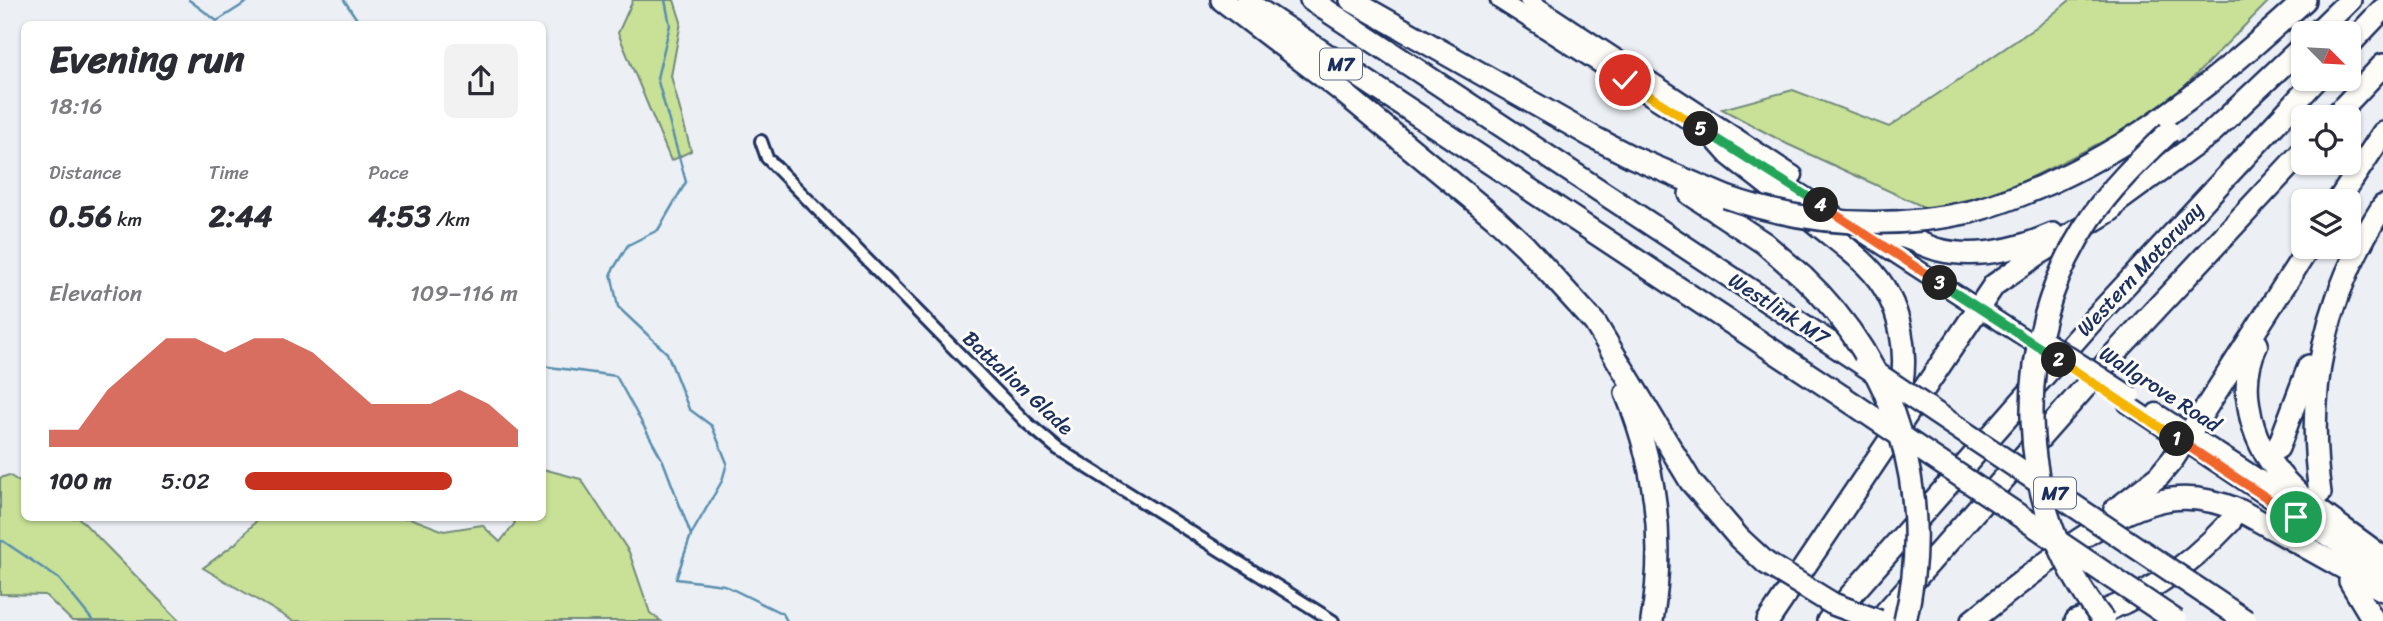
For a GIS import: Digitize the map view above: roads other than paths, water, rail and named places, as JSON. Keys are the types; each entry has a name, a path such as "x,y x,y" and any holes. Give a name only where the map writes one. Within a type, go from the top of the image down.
{"highway":[{"path":"1222,0 1417,153 1525,246 1595,323 1691,482 1739,538 1766,563 1833,604 1879,621"},
{"name":"Westlink M7","path":"1245,0 2176,621"},
{"name":"Westlink M7","path":"1311,0 2246,621"},
{"path":"1351,0 1632,157 1739,225 1803,278 1835,309 1878,377 1900,430 1911,474 1916,526 1914,572 1905,621"},
{"path":"1632,157 1726,197 1794,216 1854,223 1910,222 1970,212 2046,186 2143,132 2211,83 2305,0"},
{"path":"2104,621 2065,559 2043,499 2031,423 2034,368 2045,316 2071,250 2114,187 2169,132 2316,0"},
{"path":"2328,21 2350,0"},
{"path":"2361,32 2383,9"},
{"path":"1768,621 1980,303 2001,279 2111,210 2117,202 2159,175 2210,134 2291,57"},
{"path":"2345,105 2383,65"},
{"name":"Western Motorway","path":"1828,621 2084,330 2307,91"},
{"path":"2346,189 2383,133"},
{"path":"1714,137 1730,155 1859,258 1885,288 1898,320 1904,353 1901,387 1889,424 1888,441"},
{"name":"Western Motorway","path":"1879,621 2117,351 2291,164"},
{"path":"1887,235 1901,234 1942,251 1993,252 2039,240 2110,203 2117,202"},
{"path":"2320,493 2314,429 2320,358 2326,329 2340,290 2383,206"},
{"path":"2278,448 2298,399 2339,277 2364,230 2371,225"},
{"path":"1972,621 2079,541 2159,476 2187,439 2302,259"},
{"path":"1582,311 1625,391 1650,470 1656,508 1658,553 1652,621"},
{"path":"2259,328 2259,339 2250,362 2247,392 2252,429 2260,450 2289,487 2383,559"},
{"path":"2079,541 2120,516 2158,501 2216,501 2314,550 2383,590"},
{"path":"2076,621 2118,605 2164,579 2208,545 2230,522"},
{"path":"2350,581 2374,621"}],"main road":[{"name":"Wallgrove Road","path":"1499,0 2130,400 2383,574"},
{"name":"Wallgrove Road","path":"1528,0 1887,235 1980,303"},
{"name":"Wallgrove Road","path":"2187,439 2383,559"}],"street":[{"name":"Battalion Glade","path":"761,141 766,158 1037,432 1058,449 1333,621"}],"waterway":[{"path":"189,0 217,21 250,0"},
{"path":"344,0 358,21"},
{"path":"665,0 670,25 657,78 686,182 658,230 628,245 611,273 618,307 667,353 689,409 712,426 727,463 722,481 691,535"},
{"path":"546,367 616,376 663,461 691,535 676,579 724,585 783,614 787,621"},
{"path":"0,542 3,541 59,579 93,621"}],"tunnel":[{"path":"2230,522 2258,485 2278,448"}]}
